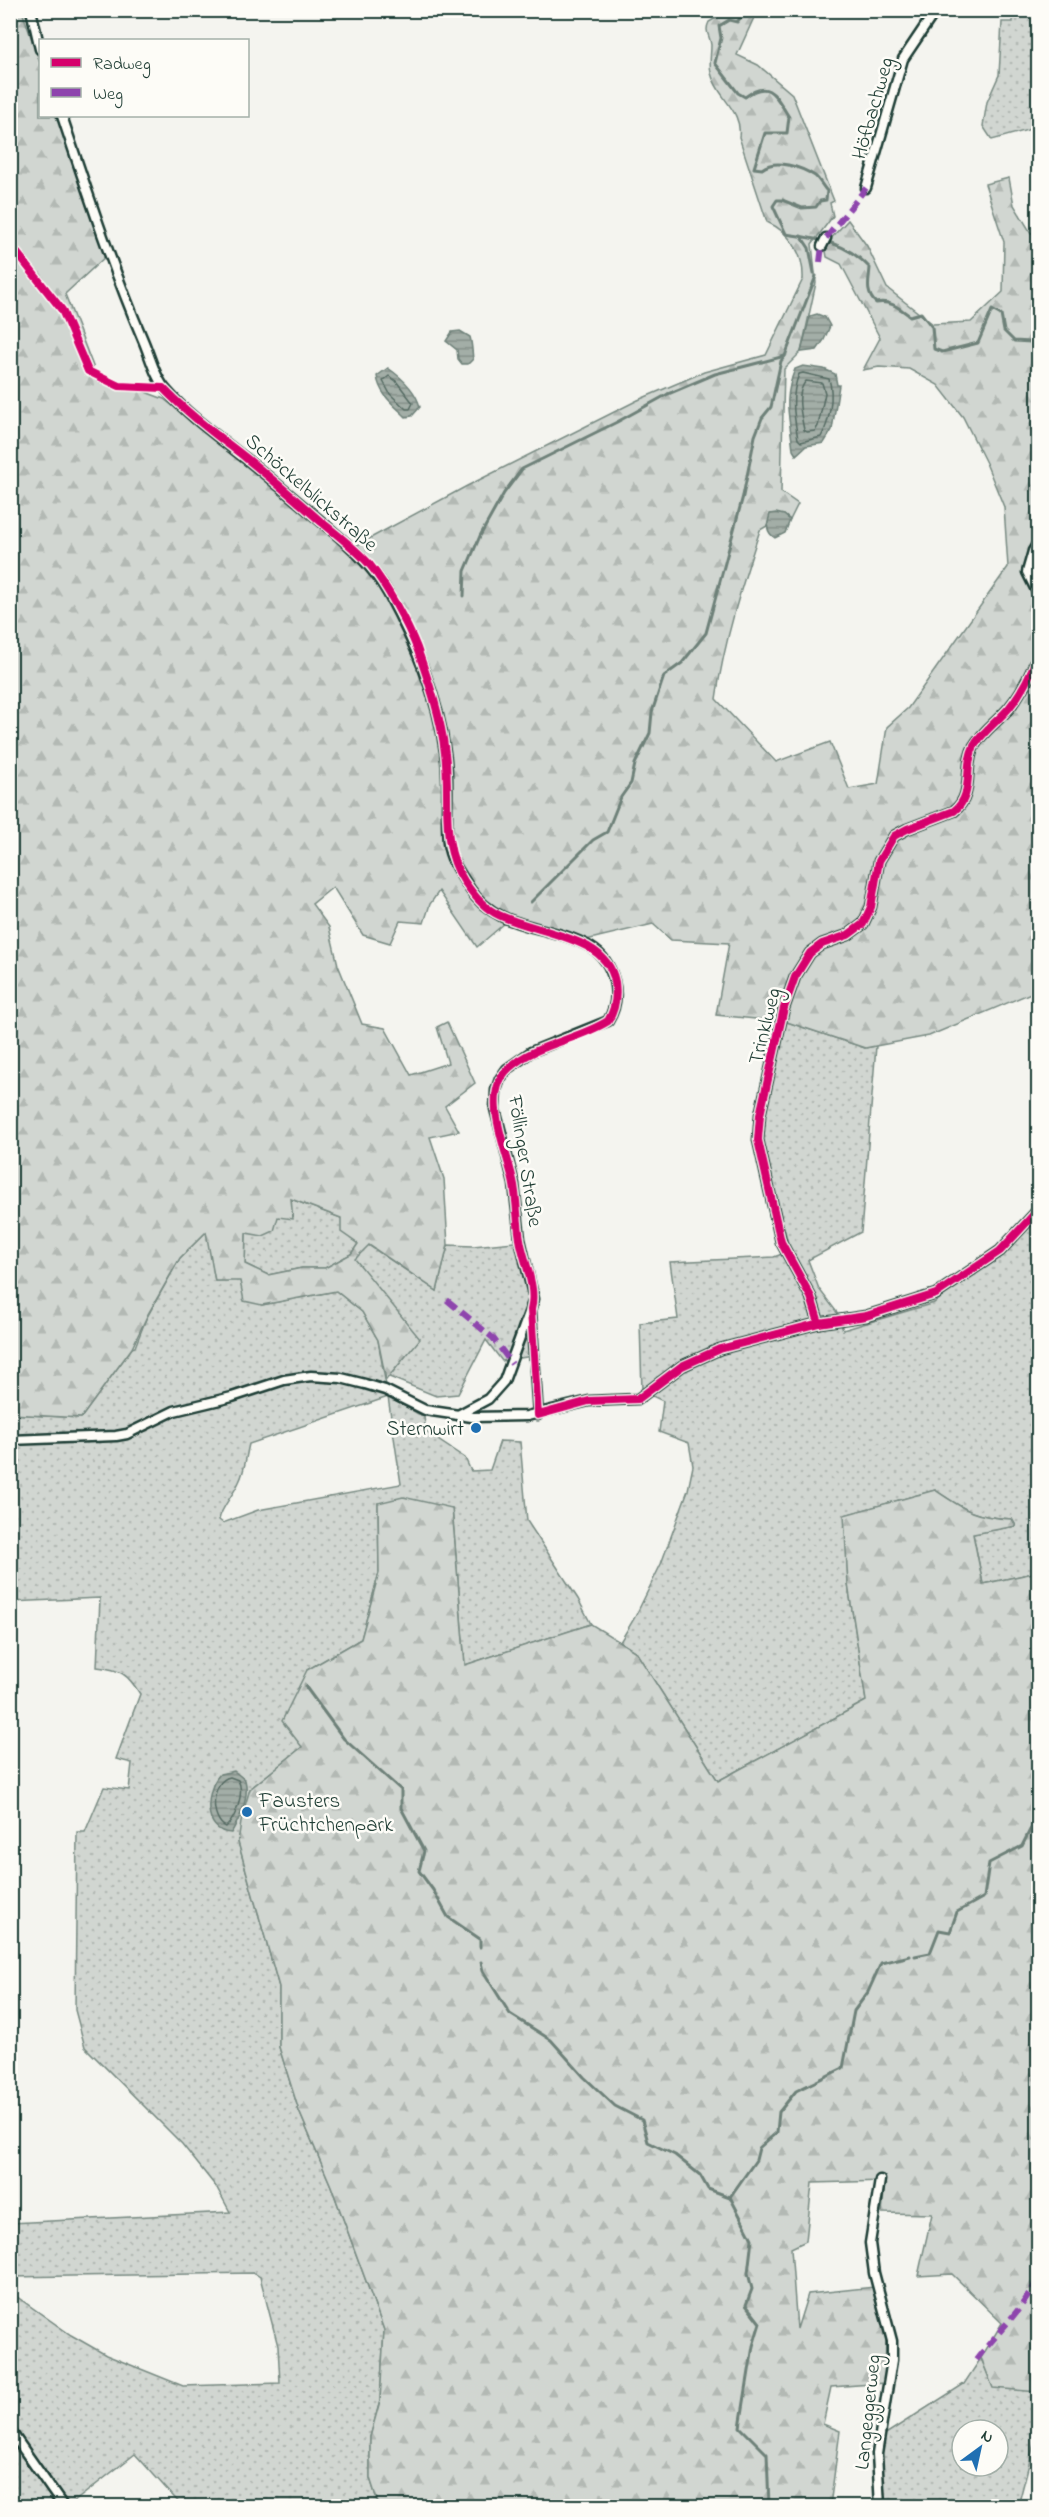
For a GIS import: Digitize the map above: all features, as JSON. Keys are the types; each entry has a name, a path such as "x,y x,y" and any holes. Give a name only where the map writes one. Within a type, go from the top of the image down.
{"street":[{"path":"31,10 39,45"},
{"name":"Höfbachweg","path":"866,188 903,59 936,10"},
{"name":"Schöckelblickstraße","path":"62,117 123,292 163,388 184,410 278,484 371,566 416,645 434,698 445,752 449,800 448,843 461,875 485,907 517,922 590,947 606,962 614,976 616,993 612,1015 608,1021 585,1032"},
{"path":"1038,543 1033,551 1027,572 1038,594"},
{"name":"Trinklweg","path":"819,1323 811,1297 781,1242 758,1140 760,1115 784,1008 795,977 810,953 822,944 848,935 863,924 871,907 879,861 894,836 954,811 960,806 965,795 969,760 974,747 1025,686 1038,655"},
{"name":"Föllinger Straße","path":"458,1415 488,1399 504,1382 534,1299 520,1239 514,1184 495,1109 496,1090 507,1070 524,1056 585,1032"},
{"path":"10,1440 127,1434 174,1411 232,1397 284,1380 311,1376 341,1378 365,1384 385,1390 425,1410 472,1416 538,1415 589,1401 638,1399 682,1366 747,1341 819,1323 866,1316 936,1293 1000,1251 1038,1210"},
{"path":"531,1310 538,1415"},
{"name":"Langeggerweg","path":"880,2180 870,2243 874,2273 892,2341 892,2360 877,2454 880,2506"},
{"path":"10,2430 63,2506"}],"green space":[{"path":"10,11 22,11 39,60 39,117 58,117 106,256 65,294 96,374 164,399 350,549 467,486 638,400 704,372 766,355 803,279 803,270 798,253 789,238 767,222 739,137 737,119 718,90 711,73 711,45 707,28 709,22 728,11 757,11 737,55 758,65 792,94 834,201 830,203 833,216 812,244 816,283 801,352 784,369 781,492 798,504 790,520 784,515 771,514 767,526 760,530 740,592 719,677 716,699 776,762 830,742 849,789 878,784 887,727 908,708 1008,567 1004,507 986,463 963,417 938,385 909,369 879,367 863,370 880,338 841,264 827,257 825,245 848,220 867,246 887,288 933,324 971,322 1003,292 1004,242 985,184 1009,178 1014,205 1031,233 1038,233 1038,990 929,1036 865,1048 787,1022 716,1015 729,943 671,940 653,924 586,940 512,917 477,947 439,891 430,904 424,923 400,921 390,943 363,935 333,887 312,904 329,927 338,965 362,1024 385,1028 411,1075 448,1063 437,1027 447,1022 475,1083 445,1106 459,1131 430,1137 444,1179 448,1245 437,1291 369,1245 355,1259 420,1339 386,1380 378,1340 362,1312 336,1291 262,1305 244,1301 240,1281 215,1281 206,1232 180,1258 148,1314 132,1348 81,1418 11,1414","holes":["291,1199 341,1218 341,1232 358,1244 351,1254 325,1268 302,1268 268,1275 245,1264 246,1233 263,1236 274,1231 278,1217 293,1219"]},
{"path":"1013,11 1038,11 1038,127 992,140 983,126 987,102 999,75 1002,22 1013,22"},
{"path":"774,1022 787,1022 865,1048 876,1046 861,1232 808,1260 819,1289 836,1311 843,1330 934,1303 995,1256 1038,1210 1038,1572 983,1584 973,1534 1016,1526 1012,1519 988,1517 971,1512 935,1490 845,1515 848,1584 866,1701 718,1781 636,1652 620,1642 661,1564 688,1490 693,1466 689,1443 659,1432 663,1401 642,1391 640,1323 678,1319 670,1262 774,1257 790,1251 762,1143 767,1055"},
{"path":"291,1199 341,1218 358,1244 351,1254 325,1268 302,1268 268,1275 245,1264 246,1233 278,1217"},
{"path":"207,1231 215,1281 240,1280 262,1305 336,1291 362,1312 378,1340 388,1397 424,1417 426,1432 465,1458 471,1471 490,1470 500,1441 520,1442 527,1521 578,1599 591,1624 465,1665 452,1508 378,1503 379,1573 361,1639 307,1670 302,1747 250,1789 238,1842 279,1987 279,2047 299,2111 331,2186 384,2330 380,2401 370,2437 370,2478 379,2506 182,2506 135,2454 70,2505 11,2506 10,2292 71,2335 106,2355 183,2386 280,2383 278,2346 260,2277 254,2273 11,2277 11,2223 230,2212 217,2188 182,2144 85,2047 75,2010 77,1832 85,1832 104,1787 129,1790 132,1763 116,1759 140,1694 123,1674 97,1667 100,1598 10,1602 11,1414 81,1418 135,1347 146,1319 180,1258","holes":["388,1397 401,1484 258,1510 223,1523 219,1520 241,1478 249,1444"]},
{"path":"526,1241 537,1301 535,1319 538,1355 502,1361 486,1340 458,1394 436,1396 389,1377 419,1339 354,1259 368,1245 437,1291 448,1245 473,1246"},
{"path":"935,1490 971,1512 988,1517 1012,1519 1016,1526 973,1534 983,1584 1038,1572 1038,2392 993,2388 981,2358 1002,2323 952,2274 918,2276 932,2214 882,2213 885,2181 812,2183 806,2241 791,2248 797,2329 808,2294 874,2287 886,2332 885,2383 831,2387 823,2424 840,2431 830,2506 379,2506 370,2478 370,2437 380,2401 384,2330 331,2186 299,2111 279,2047 279,1987 238,1842 242,1816 250,1789 302,1747 282,1721 307,1670 361,1639 379,1573 378,1503 403,1497 452,1508 465,1665 591,1624 636,1652 718,1781 866,1701 848,1584 844,1515"},
{"path":"981,2358 993,2387 1038,2392 1038,2429 1018,2506 883,2506 880,2462 884,2435 964,2384"}],"water":[{"path":"817,314 825,317 830,326 817,350 801,352 810,316"},
{"path":"460,331 471,340 473,359 468,364 462,364 458,359 457,350 446,341 452,332"},
{"path":"803,366 824,369 835,374 837,385 839,385 832,430 824,443 806,446 796,455 793,450 788,400 795,369"},
{"path":"388,368 407,385 418,401 420,407 412,416 406,417 388,399 378,382 377,376"},
{"path":"776,513 790,520 785,533 775,538 768,530 768,525 770,514"},
{"path":"234,1771 245,1780 246,1794 241,1814 231,1833 215,1826 209,1809 209,1799 220,1774"}],"waterway":[{"path":"747,10 737,22 729,20 719,26 721,38 715,63 738,93 745,97 761,89 772,92 789,117 787,133 765,133 754,168 762,169 774,164 796,167 815,176 827,191 826,200 820,201 816,207 802,208 777,200 773,206 786,234 831,243 861,259 870,268 868,287 876,303 894,305 910,316 921,313 932,327 934,349 942,352 978,343 992,310 1001,315 1004,331 1014,341 1031,342 1038,337"},
{"path":"801,236 809,248 814,273"},
{"path":"531,902 593,840 607,832 621,797 631,783 635,764 650,733 652,712 664,676 682,663 706,633 743,496 755,436 762,418 771,407 781,361 816,276"},
{"path":"464,596 465,571 480,536 504,493 522,469 668,394 715,374 785,356"},
{"path":"305,1686 344,1739 401,1790 401,1808 424,1851 419,1871 448,1917 480,1939 480,1947"},
{"path":"915,1956 930,1953 939,1930 950,1932 957,1912 984,1897 989,1863 1022,1846 1038,1819"},
{"path":"730,2197 756,2160 759,2148 777,2132 779,2112 796,2091 843,2068 854,2011 868,1992 881,1963 910,1956"},
{"path":"481,1962 483,1971 510,2014 551,2040 584,2077 615,2106 642,2120 648,2142 675,2155 700,2175 708,2189 730,2197 752,2239 748,2273 752,2289 746,2305 760,2323 753,2346 740,2427 767,2454 769,2506"}],"marked path":[{"path":"826,238 866,188"},
{"path":"820,262 822,246"},
{"path":"447,1300 493,1338 512,1364"},
{"path":"976,2360 1017,2311 1038,2279"}],"cycle path":[{"path":"10,244 62,310 88,371 119,386 163,388 193,416 345,541 370,565 390,594 408,628 434,700 441,726 447,769 447,819 451,851 464,881 481,903 495,913 583,944 598,954 609,966 616,992 614,1008 608,1021 596,1028 544,1047 520,1060 500,1079 496,1093 498,1124 514,1185 520,1239 532,1293 531,1310 538,1415 589,1401 638,1399 682,1366 720,1349 819,1323 866,1316 936,1294 1000,1251 1038,1210"},
{"path":"819,1323 811,1297 781,1242 758,1140 760,1115 784,1008 795,977 810,953 822,944 848,935 863,924 871,907 879,861 894,836 954,811 960,804 967,789 969,763 974,746 1014,702 1026,683 1038,655"}],"place":[{"name":"Sternwirt","path":"476,1428"},
{"name":"Fausters Früchtchenpark","path":"247,1812"}]}
